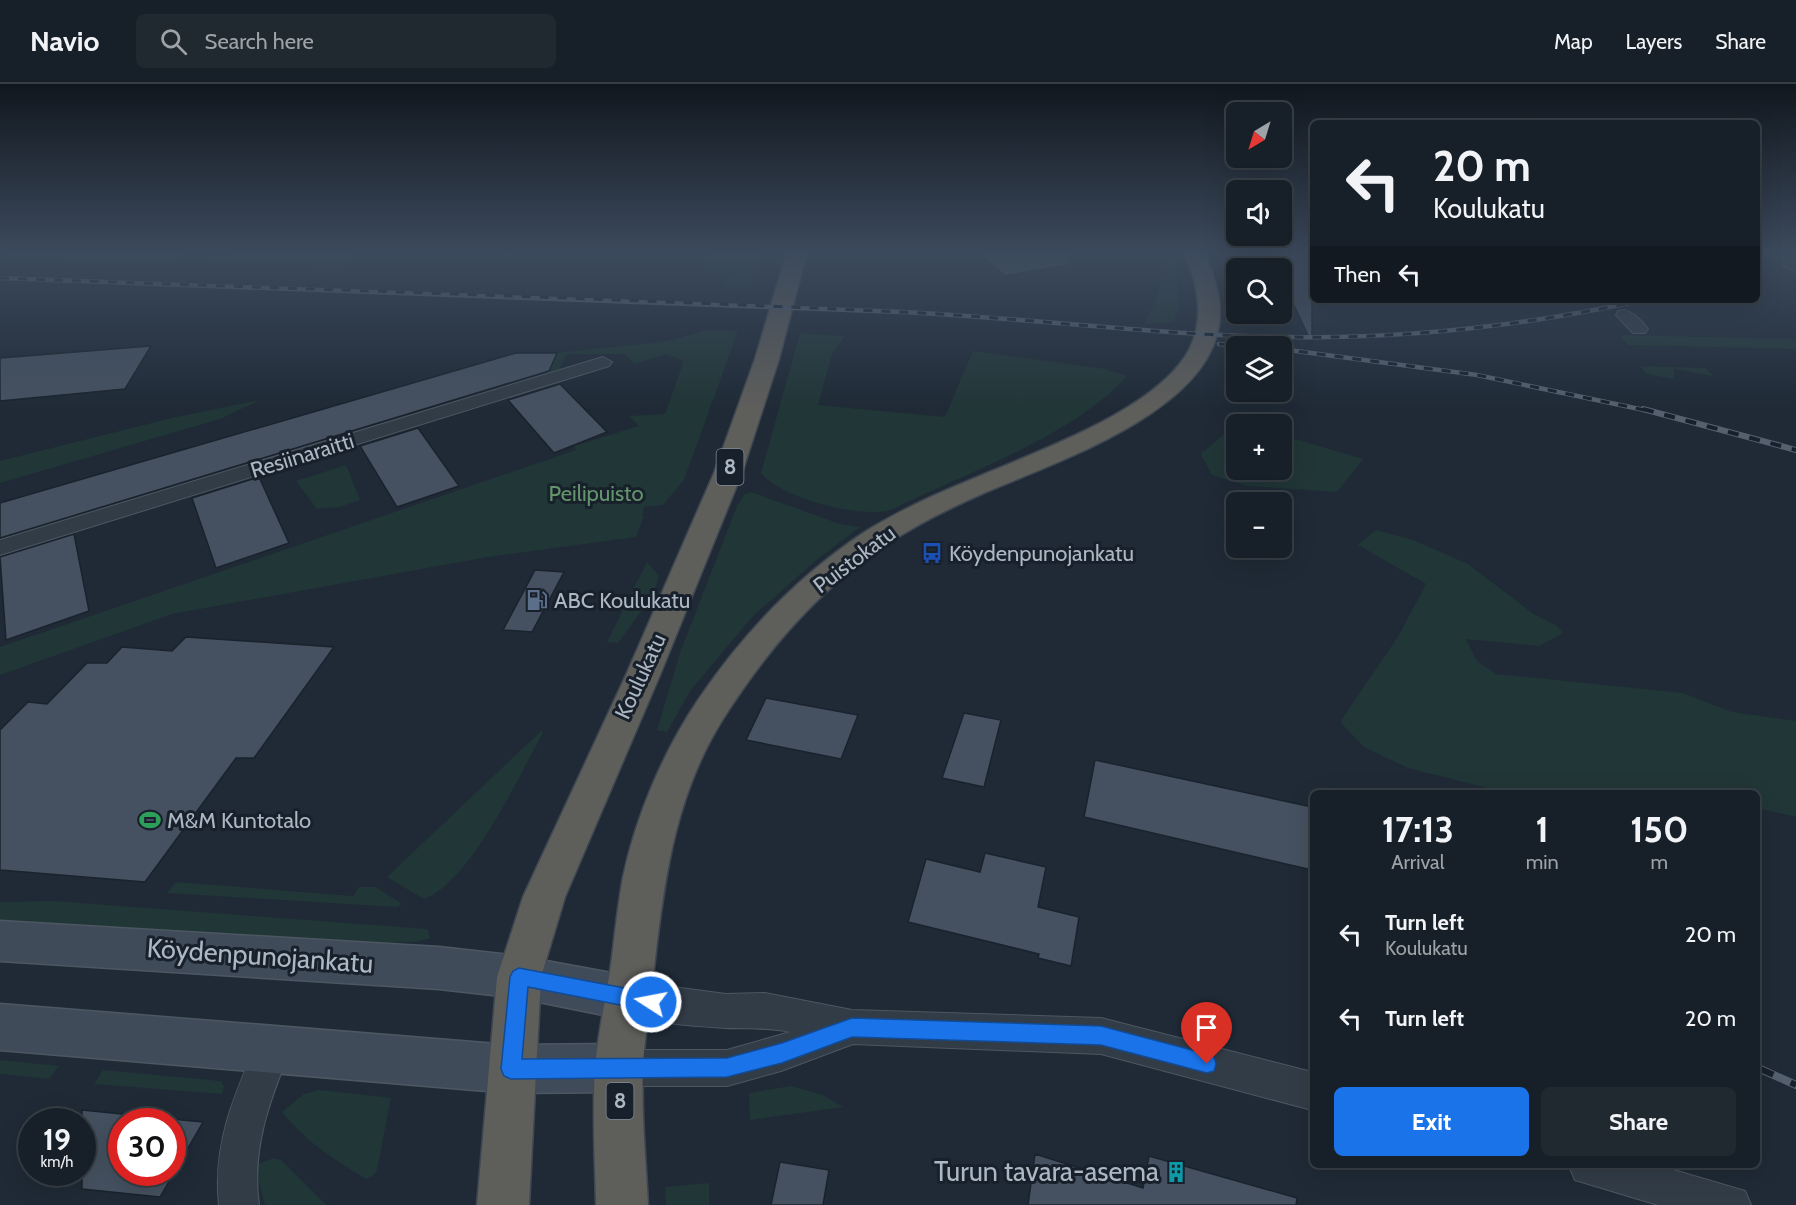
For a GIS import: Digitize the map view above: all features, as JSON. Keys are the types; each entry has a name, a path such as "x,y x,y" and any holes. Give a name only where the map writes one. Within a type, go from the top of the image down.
{"highway":[{"name":"Koulukatu","path":"511,1069 519,977 544,897 577,818 643,675 728,473 767,359 782,304"},
{"name":"Puistokatu","path":"628,998 646,868 664,811 682,762 707,714 737,672 779,622 817,584 874,539 950,498 1105,429 1152,400 1173,383 1198,352 1210,314 1209,304"},
{"name":"8","path":"622,1205 619,1068 628,998"},
{"name":"8","path":"503,1205 511,1069"}],"main road":[{"name":"Köydenpunojankatu","path":"0,941 439,968 519,977 628,998"},
{"path":"0,1027 511,1069 619,1068"}],"street":[{"path":"1624,315 1640,329"},
{"name":"Resiinaraitti","path":"0,548 603,362"},
{"path":"628,998 674,1006 726,1011 765,1010 852,1027 1101,1036 1310,1090"},
{"path":"619,1068 727,1068 782,1053 852,1027"},
{"path":"239,1205 237,1194 239,1143 243,1118 273,1048"},
{"path":"1596,1168 1731,1205"}],"green space":[{"path":"1154,304 1179,304 1173,322 1144,324"},
{"name":"Peilipuisto","path":"709,330 738,331 684,480 663,505 644,507 642,516 644,516 636,537 488,557 172,614 0,675 0,647 576,450 574,446 639,426 629,416 665,414 684,361 666,354 634,364 625,354 567,354 558,371 551,374 547,372 557,353 667,341"},
{"path":"800,333 845,336 832,354 818,405 945,417 973,351 1105,369 1127,376 1103,399 1076,418 1016,452 891,510 861,512 803,498 786,491 761,473"},
{"path":"1620,335 1793,339 1796,341 1796,349 1628,345"},
{"path":"1640,366 1705,368 1713,376 1674,369 1674,379 1647,374"},
{"path":"260,400 220,419 0,483 0,461 176,417"},
{"path":"1226,432 1226,479 1212,475 1201,454"},
{"path":"1292,438 1363,459 1337,492 1248,486 1228,480 1292,480"},
{"path":"346,465 360,500 339,507 317,509 296,481"},
{"path":"751,492 840,524 860,527 819,558 753,616 690,691 667,732 657,730 681,650 737,506 744,495"},
{"path":"1376,530 1413,540 1468,564 1535,615 1557,626 1563,633 1539,646 1466,639 1477,661 1496,674 1683,693 1732,712 1796,721 1796,817 1760,809 1760,790 1495,790 1408,768 1364,747 1340,722 1399,635 1426,584 1358,545"},
{"path":"647,562 659,576 653,595 618,643 607,642"},
{"path":"541,731 543,733 492,826 476,851 442,889 424,899 387,877"},
{"path":"176,882 353,896 359,887 376,887 402,904 397,907 167,893"},
{"path":"54,901 427,929 431,938 415,942 374,943 0,921 0,902"},
{"path":"0,1060 59,1066 49,1079 0,1074"},
{"path":"103,1070 221,1081 224,1086 222,1094 94,1084"},
{"path":"791,1086 823,1095 843,1107 750,1120 749,1093"},
{"path":"319,1090 391,1098 377,1170 374,1175 366,1179 331,1157 300,1132 282,1112 304,1094"},
{"path":"274,1158 281,1160 326,1205 265,1205 258,1178 258,1164"},
{"path":"709,1183 709,1205 666,1205 665,1187"}],"building":[{"path":"1293,304 1312,304 1312,344"},
{"path":"151,346 125,389 0,401 0,358"},
{"path":"516,353 557,353 549,371 0,538 0,503"},
{"path":"560,384 607,432 554,453 508,400"},
{"path":"418,428 459,486 397,507 360,446"},
{"path":"259,477 289,543 216,568 192,498"},
{"path":"74,534 89,611 6,640 0,557"},
{"path":"535,570 564,572 532,632 503,630"},
{"path":"186,637 334,647 254,758 236,758 145,882 0,870 0,730 28,702 47,704 87,663 107,663 122,647 172,651"},
{"path":"766,698 858,715 841,759 746,740"},
{"path":"964,713 1001,720 984,787 942,778"},
{"path":"1095,760 1310,807 1310,870 1084,817"},
{"path":"985,853 1046,867 1038,907 1079,917 1071,966 1038,958 1039,954 908,922 926,859 980,872"},
{"path":"96,1111 108,1113 108,1186 166,1186 160,1197 82,1189 82,1186 96,1186"},
{"path":"186,1120 203,1122 186,1152"},
{"name":"Turun tavara-asema","path":"1035,1154 1143,1188 1149,1156 1297,1198 1296,1205 1028,1205"},
{"path":"780,1162 829,1170 823,1205 771,1205"}],"railway":[{"path":"716,304 902,312 1194,334 1291,337 1380,336 1469,329 1557,317 1623,304"},
{"path":"1219,344 1226,344"},
{"path":"1292,350 1477,375 1649,411"},
{"path":"1643,409 1796,450"},
{"path":"1760,1069 1796,1085"}],"place":[{"name":"Köydenpunojankatu","path":"932,553"},
{"name":"ABC Koulukatu","path":"537,600"},
{"name":"M&M Kuntotalo","path":"150,820"},
{"name":"Turun tavara-asema","path":"1176,1172"}],"route":[{"path":"651,1002 519,977 511,1069 727,1068 782,1053 852,1027 1101,1036 1207,1064"}]}
